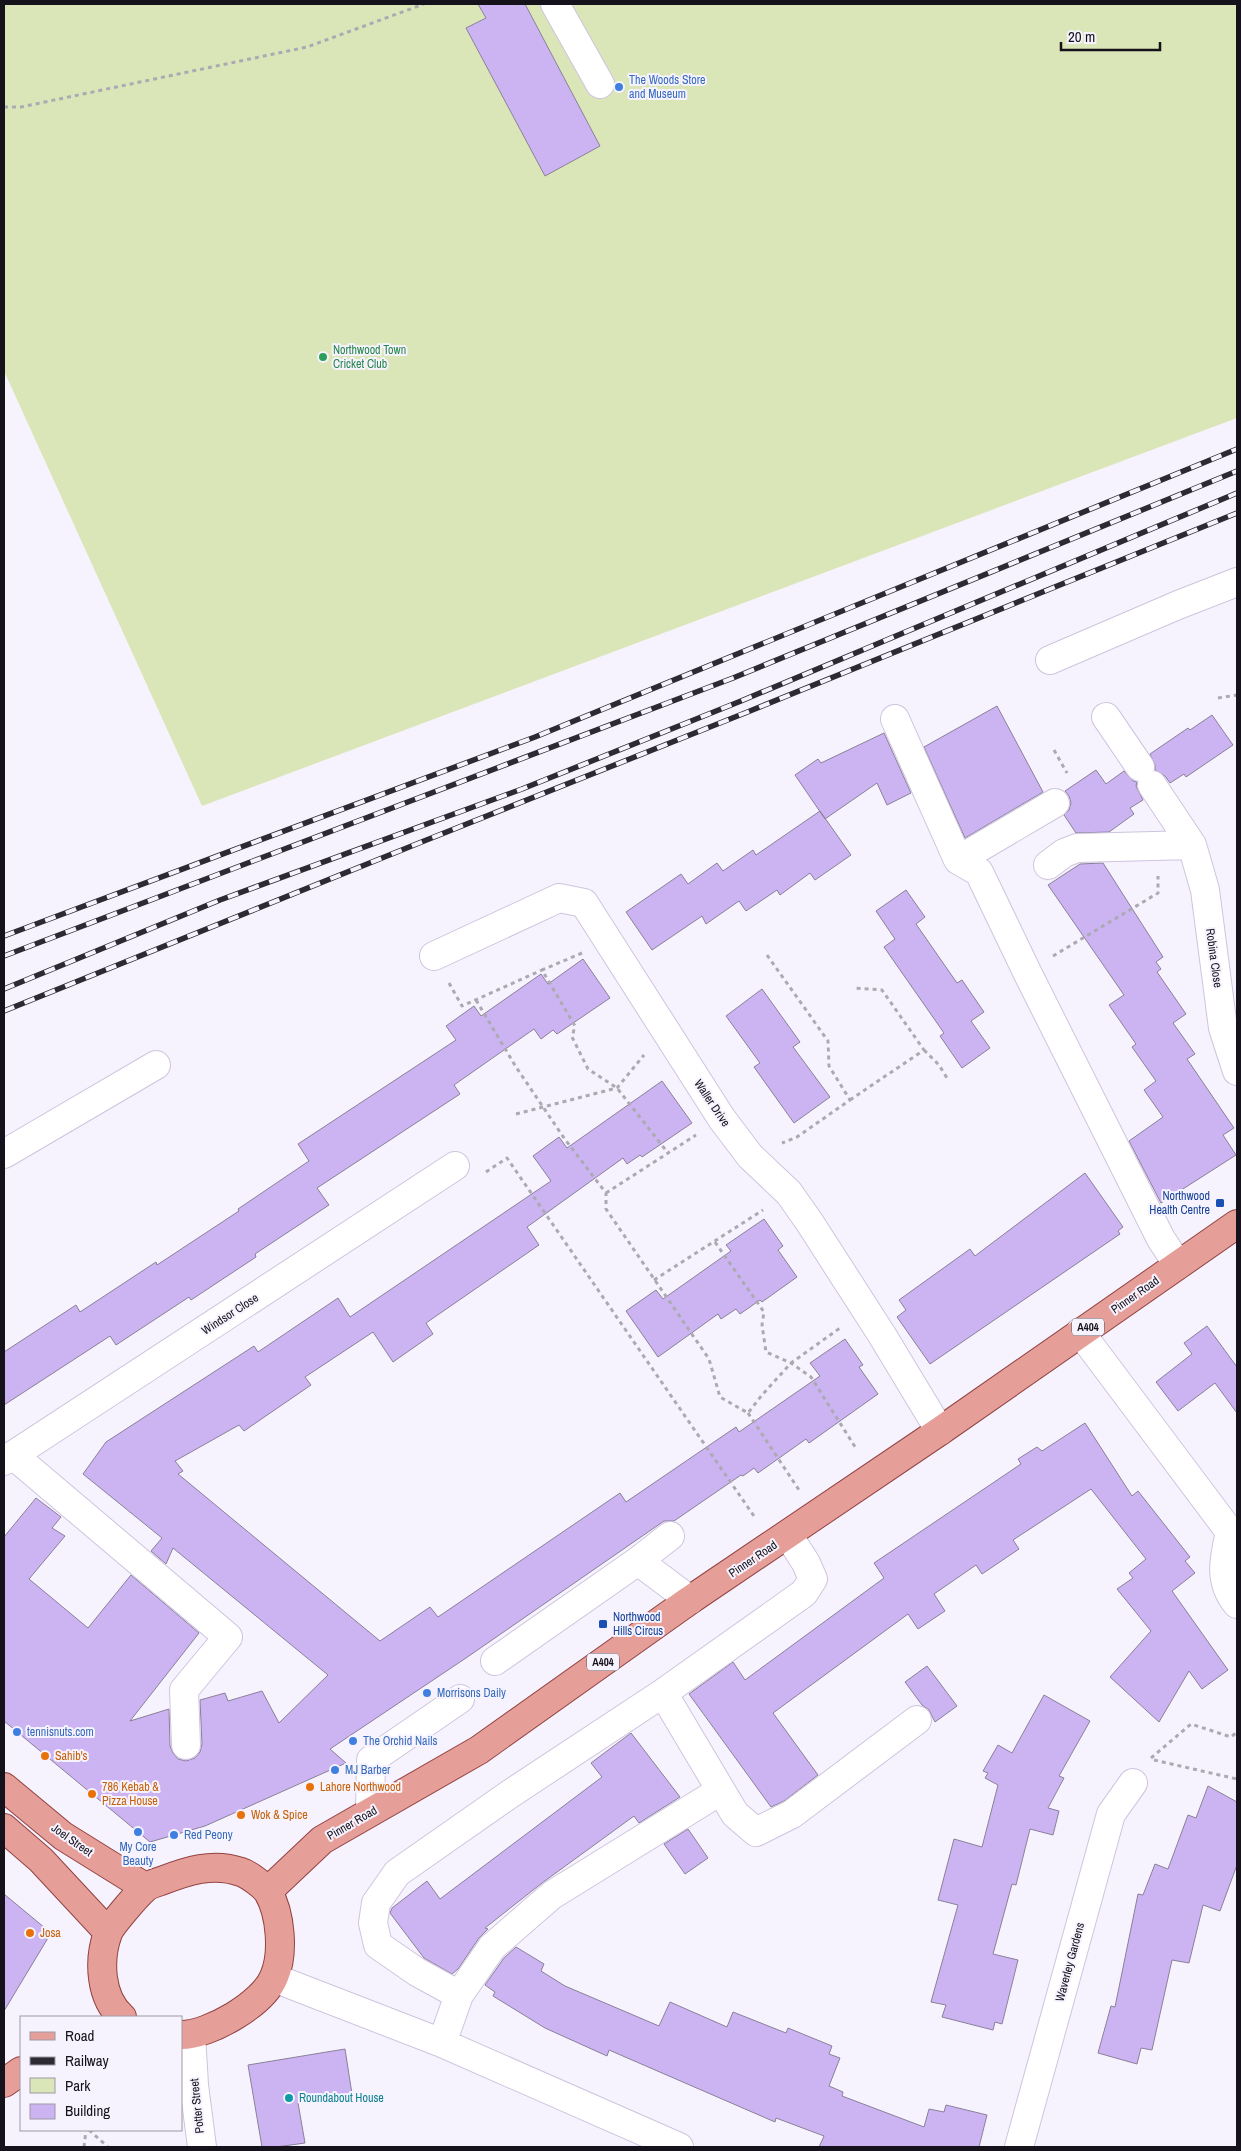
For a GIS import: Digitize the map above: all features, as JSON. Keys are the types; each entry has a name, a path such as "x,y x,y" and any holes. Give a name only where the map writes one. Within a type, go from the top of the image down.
{"main road":[{"name":"Pinner Road","path":"268,1891 322,1840 479,1750 690,1600 940,1431 1237,1224"},
{"name":"Joel Street","path":"4,1787 63,1836 145,1887"},
{"path":"4,1828 41,1860 108,1932"},
{"path":"112,2015 104,1986 102,1964 108,1932 145,1887 186,1871 217,1866 243,1872 268,1891 278,1919 280,1948 274,1978 256,2001 217,2027 186,2035"},
{"path":"4,2083 20,2072"}],"street":[{"path":"555,4 600,84"},
{"path":"1050,660 1237,582"},
{"name":"Robina Close","path":"1106,717 1192,845 1205,890 1223,1028 1237,1071"},
{"path":"895,719 958,860 979,872 1161,1239 1178,1265"},
{"path":"958,860 1055,803"},
{"path":"1048,865 1064,853 1076,848 1192,845"},
{"name":"Waller Drive","path":"434,956 559,898 584,904 722,1119 750,1156 789,1194 810,1223 940,1431"},
{"path":"4,1154 156,1065"},
{"name":"Windsor Close","path":"9,1458 455,1166"},
{"path":"1080,1332 1230,1532 1223,1564 1229,1594 1237,1604"},
{"path":"9,1458 228,1637 184,1690 186,1745"},
{"path":"495,1661 638,1561 670,1536"},
{"path":"459,1995 416,1972 378,1945 373,1924 376,1902 397,1873 510,1794 662,1693 804,1593 813,1579 806,1563 781,1540"},
{"path":"638,1561 690,1600"},
{"path":"662,1693 735,1814 756,1832 792,1814 916,1720"},
{"path":"370,1812 371,1760 460,1699"},
{"name":"Waverley Gardens","path":"1019,2147 1111,1814 1133,1783"},
{"path":"442,2043 459,1995 492,1947 552,1895 720,1791"},
{"path":"274,1978 442,2043 679,2147"},
{"name":"Potter Street","path":"186,2035 202,2147"}],"path":[{"path":"4,107 21,107 307,47 424,4"},
{"path":"1218,698 1237,695"},
{"path":"1027,972 1158,893 1159,845"},
{"path":"434,956 462,1006 609,942"},
{"path":"767,955 828,1041 829,1066 850,1100"},
{"path":"542,970 575,1026 572,1037 588,1069 617,1088 668,1152"},
{"path":"854,988 882,990 924,1050 939,1065 947,1078"},
{"path":"476,1000 516,1067 564,1138 606,1193 606,1209 709,1359 720,1397 748,1413 816,1516"},
{"path":"516,1114 617,1088 647,1052 666,1033"},
{"path":"750,1156 797,1137 924,1050"},
{"path":"606,1193 722,1119"},
{"path":"455,1166 475,1178 507,1158 781,1540"},
{"path":"654,1280 789,1194"},
{"path":"714,1242 764,1312 762,1325 766,1352 791,1363 811,1377 874,1476"},
{"path":"748,1413 791,1363 865,1310"},
{"path":"1237,1732 1230,1737 1192,1724 1150,1759 1237,1779"},
{"path":"84,2147 87,2131"},
{"path":"88,2131 108,2147"}],"green space":[{"path":"4,4 1237,4 1237,418 202,806 4,371"}],"building":[{"path":"478,4 525,4 600,146 545,176 466,28 486,18"},
{"path":"997,706 1043,792 965,838 924,747"},
{"path":"1212,715 1233,745 1186,777 1184,774 1170,783 1165,776 1155,770 1150,754 1188,728 1190,730"},
{"path":"884,733 911,793 887,805 877,783 825,819 795,775 818,759 821,763"},
{"path":"1096,770 1106,784 1124,771 1133,781 1137,782 1136,786 1143,800 1130,808 1134,814 1109,832 1076,833 1064,815 1069,810 1071,803 1065,791"},
{"path":"820,811 851,855 815,880 810,873 780,895 777,890 746,911 739,901 706,924 702,916 652,950 626,912 681,874 688,884 717,863 723,871 753,850 756,855"},
{"path":"1103,863 1163,957 1156,962 1161,969 1157,972 1186,1014 1173,1023 1195,1054 1187,1059 1234,1128 1223,1135 1236,1155 1161,1203 1129,1141 1163,1117 1144,1090 1156,1081 1132,1047 1136,1044 1109,1005 1124,995 1048,885 1080,864"},
{"path":"906,890 925,917 916,924 957,983 962,980 984,1012 971,1021 990,1048 962,1068 940,1036 944,1033 884,947 895,939 876,911"},
{"path":"583,959 610,998 557,1034 553,1030 541,1039 534,1029 454,1085 460,1094 317,1188 329,1205 255,1254 256,1257 191,1300 189,1297 116,1345 110,1336 4,1405 4,1352 76,1305 80,1312 156,1262 157,1265 239,1211 238,1209 309,1161 298,1144 456,1040 446,1026 474,1006 481,1016 541,974 548,984"},
{"path":"762,989 800,1042 793,1047 830,1097 794,1123 754,1067 760,1063 726,1016"},
{"path":"662,1081 692,1123 642,1157 640,1155 627,1164 623,1158 527,1227 539,1245 426,1323 433,1334 393,1362 373,1332 305,1377 311,1385 244,1431 239,1425 175,1461 183,1471 178,1474 380,1641 430,1607 438,1617 620,1493 626,1502 736,1427 739,1432 820,1376 810,1363 845,1339 863,1365 859,1367 878,1394 809,1443 806,1439 758,1473 754,1468 674,1521 664,1521 466,1658 330,1749 346,1763 205,1826 150,1842 4,1721 4,1537 36,1498 61,1517 52,1528 65,1536 29,1579 88,1628 131,1575 199,1633 130,1721 169,1709 170,1746 178,1759 186,1761 195,1758 200,1752 202,1744 200,1700 225,1693 228,1701 262,1691 279,1723 328,1675 173,1548 166,1564 151,1551 162,1538 83,1474 106,1442 254,1346 258,1352 338,1298 350,1317 551,1181 533,1156 559,1137 567,1148"},
{"path":"1085,1173 1123,1227 1118,1231 1120,1234 930,1364 897,1317 906,1310 899,1300 970,1249 975,1256"},
{"path":"764,1219 783,1246 778,1250 797,1277 762,1302 760,1300 740,1314 736,1309 721,1319 718,1314 658,1357 626,1311 656,1290 663,1299 731,1251 726,1245"},
{"path":"1207,1326 1237,1367 1237,1413 1215,1383 1178,1411 1156,1382 1192,1354 1184,1343"},
{"path":"1085,1423 1132,1496 1138,1491 1190,1557 1185,1561 1195,1573 1172,1591 1228,1670 1202,1689 1189,1671 1159,1722 1110,1677 1151,1631 1117,1589 1133,1578 1129,1573 1146,1559 1091,1489 1013,1540 1019,1549 982,1574 976,1565 934,1594 945,1611 918,1629 908,1614 773,1713 818,1775 784,1801 771,1807 689,1694 733,1662 745,1680 884,1578 874,1563 1021,1464 1018,1459 1037,1447 1042,1451"},
{"path":"927,1666 957,1706 935,1722 929,1710 922,1705 905,1682"},
{"path":"1044,1695 1090,1721 1059,1776 1064,1778 1048,1808 1059,1811 1053,1835 1030,1829 1016,1885 1012,1884 993,1954 1018,1960 1002,2024 995,2022 993,2030 942,2017 946,2005 931,2002 958,1905 938,1900 954,1839 982,1847 998,1785 985,1778 988,1773 983,1771 998,1745 1012,1753"},
{"path":"631,1733 680,1797 639,1823 634,1816 542,1883 485,1928 488,1929 479,1938 458,1969 452,1974 424,1958 390,1913 392,1908 427,1881 440,1899 602,1777 591,1763"},
{"path":"1208,1786 1237,1802 1237,1865 1220,1911 1203,1905 1189,1963 1172,1960 1152,2050 1141,2048 1137,2064 1098,2053 1111,2006 1115,2007 1138,1894 1143,1895 1155,1864 1168,1869 1188,1815 1196,1818"},
{"path":"688,1829 708,1858 685,1874 664,1844"},
{"path":"4,1894 51,1933 4,2011"},
{"path":"516,1947 544,1964 541,1971 565,1986 659,2026 670,2002 727,2027 733,2012 786,2033 788,2028 832,2046 829,2054 840,2058 829,2086 843,2092 842,2096 924,2127 929,2109 944,2112 946,2105 987,2115 979,2147 819,2147 824,2136 776,2118 775,2122 609,2050 607,2056 545,2028 493,1996 495,1992 485,1985 504,1958"},
{"name":"Roundabout House","path":"345,2049 352,2094 298,2103 305,2143 262,2147 248,2065"}],"railway":[{"path":"4,936 535,737 1237,449"},
{"path":"4,956 733,678 1237,471"},
{"path":"4,989 220,900 522,789 741,701 1237,493"},
{"path":"4,1011 1237,513"}],"place":[{"name":"The Woods Store and Museum","path":"619,87"},
{"name":"Northwood Town Cricket Club","path":"323,357"},
{"name":"Northwood Health Centre","path":"1220,1203"},
{"name":"Northwood Hills Circus","path":"603,1624"},
{"name":"Morrisons Daily","path":"427,1693"},
{"name":"tennisnuts.com","path":"17,1732"},
{"name":"The Orchid Nails","path":"353,1741"},
{"name":"Sahib's","path":"45,1756"},
{"name":"MJ Barber","path":"335,1770"},
{"name":"Lahore Northwood","path":"310,1787"},
{"name":"786 Kebab & Pizza House","path":"92,1794"},
{"name":"Wok & Spice","path":"241,1815"},
{"name":"My Core Beauty","path":"138,1832"},
{"name":"Red Peony","path":"174,1835"},
{"name":"Josa","path":"30,1933"},
{"name":"Roundabout House","path":"289,2098"}]}
